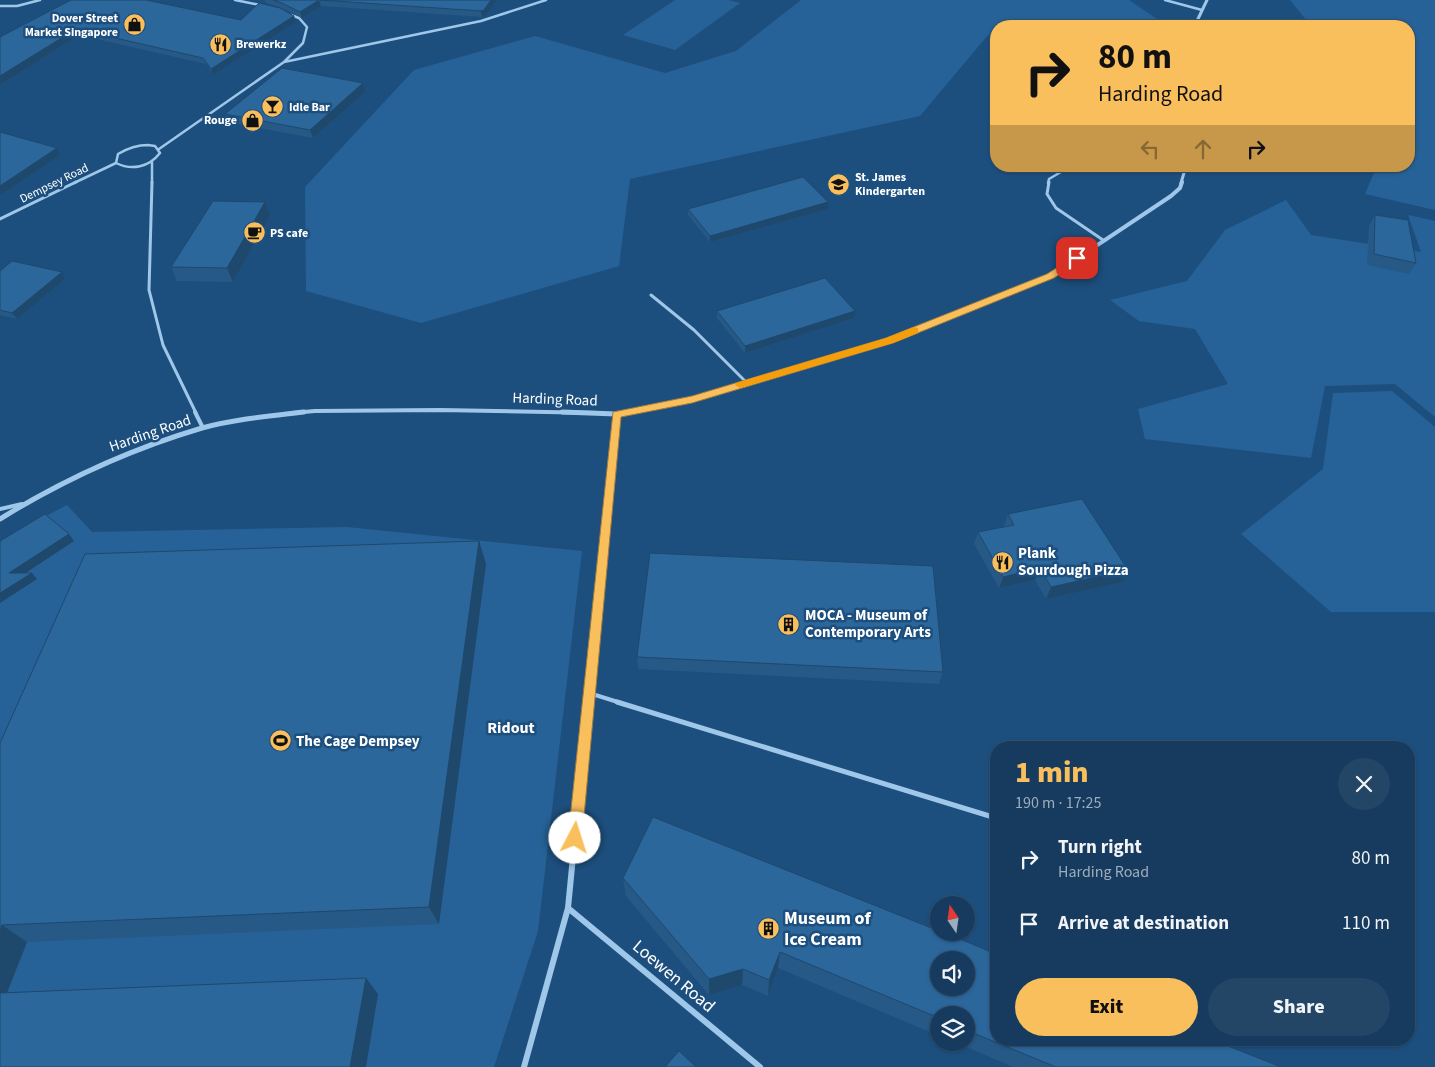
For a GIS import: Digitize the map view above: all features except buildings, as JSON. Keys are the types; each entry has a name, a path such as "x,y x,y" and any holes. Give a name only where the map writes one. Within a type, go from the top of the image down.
{"street":[{"path":"1197,20 1207,0"},
{"name":"Harding Road","path":"0,520 24,504 116,457 203,428 256,417 315,411 531,410 616,414 692,399 747,383 890,340 1051,276 1171,196 1180,188 1184,172"},
{"path":"524,1067 568,908 616,414"},
{"name":"Loewen Road","path":"568,908 760,1067"}],"lane":[{"path":"0,6 18,6 40,0"},
{"path":"235,0 262,6"},
{"path":"284,62 481,21 546,0"},
{"path":"1165,0 1202,10"},
{"path":"159,149 284,62 303,42 307,27 299,18 287,13"},
{"path":"148,145 159,149 160,153 152,162 144,165 127,167 116,163 118,154 132,147 148,145"},
{"path":"152,162 149,290 163,345 203,428"},
{"name":"Dempsey Road","path":"0,219 116,163"},
{"path":"1060,172 1049,179 1047,194 1056,208 1103,240"},
{"path":"652,295 694,330 747,383"},
{"path":"0,509 24,504"},
{"path":"589,692 990,816"}],"shaded area":[{"path":"675,0 728,0 740,3 675,50 623,35"},
{"path":"801,0 1129,0 1157,19 990,20 990,35 988,35 920,116 630,179 619,266 421,323 306,291 305,187 414,70 535,36 665,73 736,51"},
{"path":"1290,0 1435,0 1435,210 1365,194 1374,172 1415,172 1415,20 1306,20"},
{"path":"1286,200 1311,235 1421,252 1408,215 1435,221 1435,417 1395,384 1325,386 1311,458 1145,439 1138,409 1228,384 1195,329 1139,321 1110,300 1187,281 1225,230"},
{"path":"1392,391 1435,427 1435,612 1331,612 1241,534 1323,469 1333,393"},
{"name":"The Cage Dempsey","path":"67,505 92,532 347,527 582,551 538,931 494,1067 0,1067 0,542"}],"slow traffic":[{"path":"740,385 890,340 914,330"}],"place":[{"name":"Dover Street Market Singapore","path":"134,25"},
{"name":"Brewerkz","path":"220,44"},
{"name":"Idle Bar","path":"273,107"},
{"name":"Rouge","path":"253,120"},
{"name":"St. James Kindergarten","path":"839,184"},
{"name":"PS cafe","path":"254,233"},
{"name":"Plank Sourdough Pizza","path":"1002,562"},
{"name":"MOCA - Museum of Contemporary Arts","path":"789,624"},
{"name":"The Cage Dempsey","path":"280,741"},
{"name":"Museum of Ice Cream","path":"768,928"}],"district":[{"name":"Ridout","path":"511,727"}],"route":[{"path":"575,838 616,414 692,399 890,340 1051,276 1077,258"}]}
